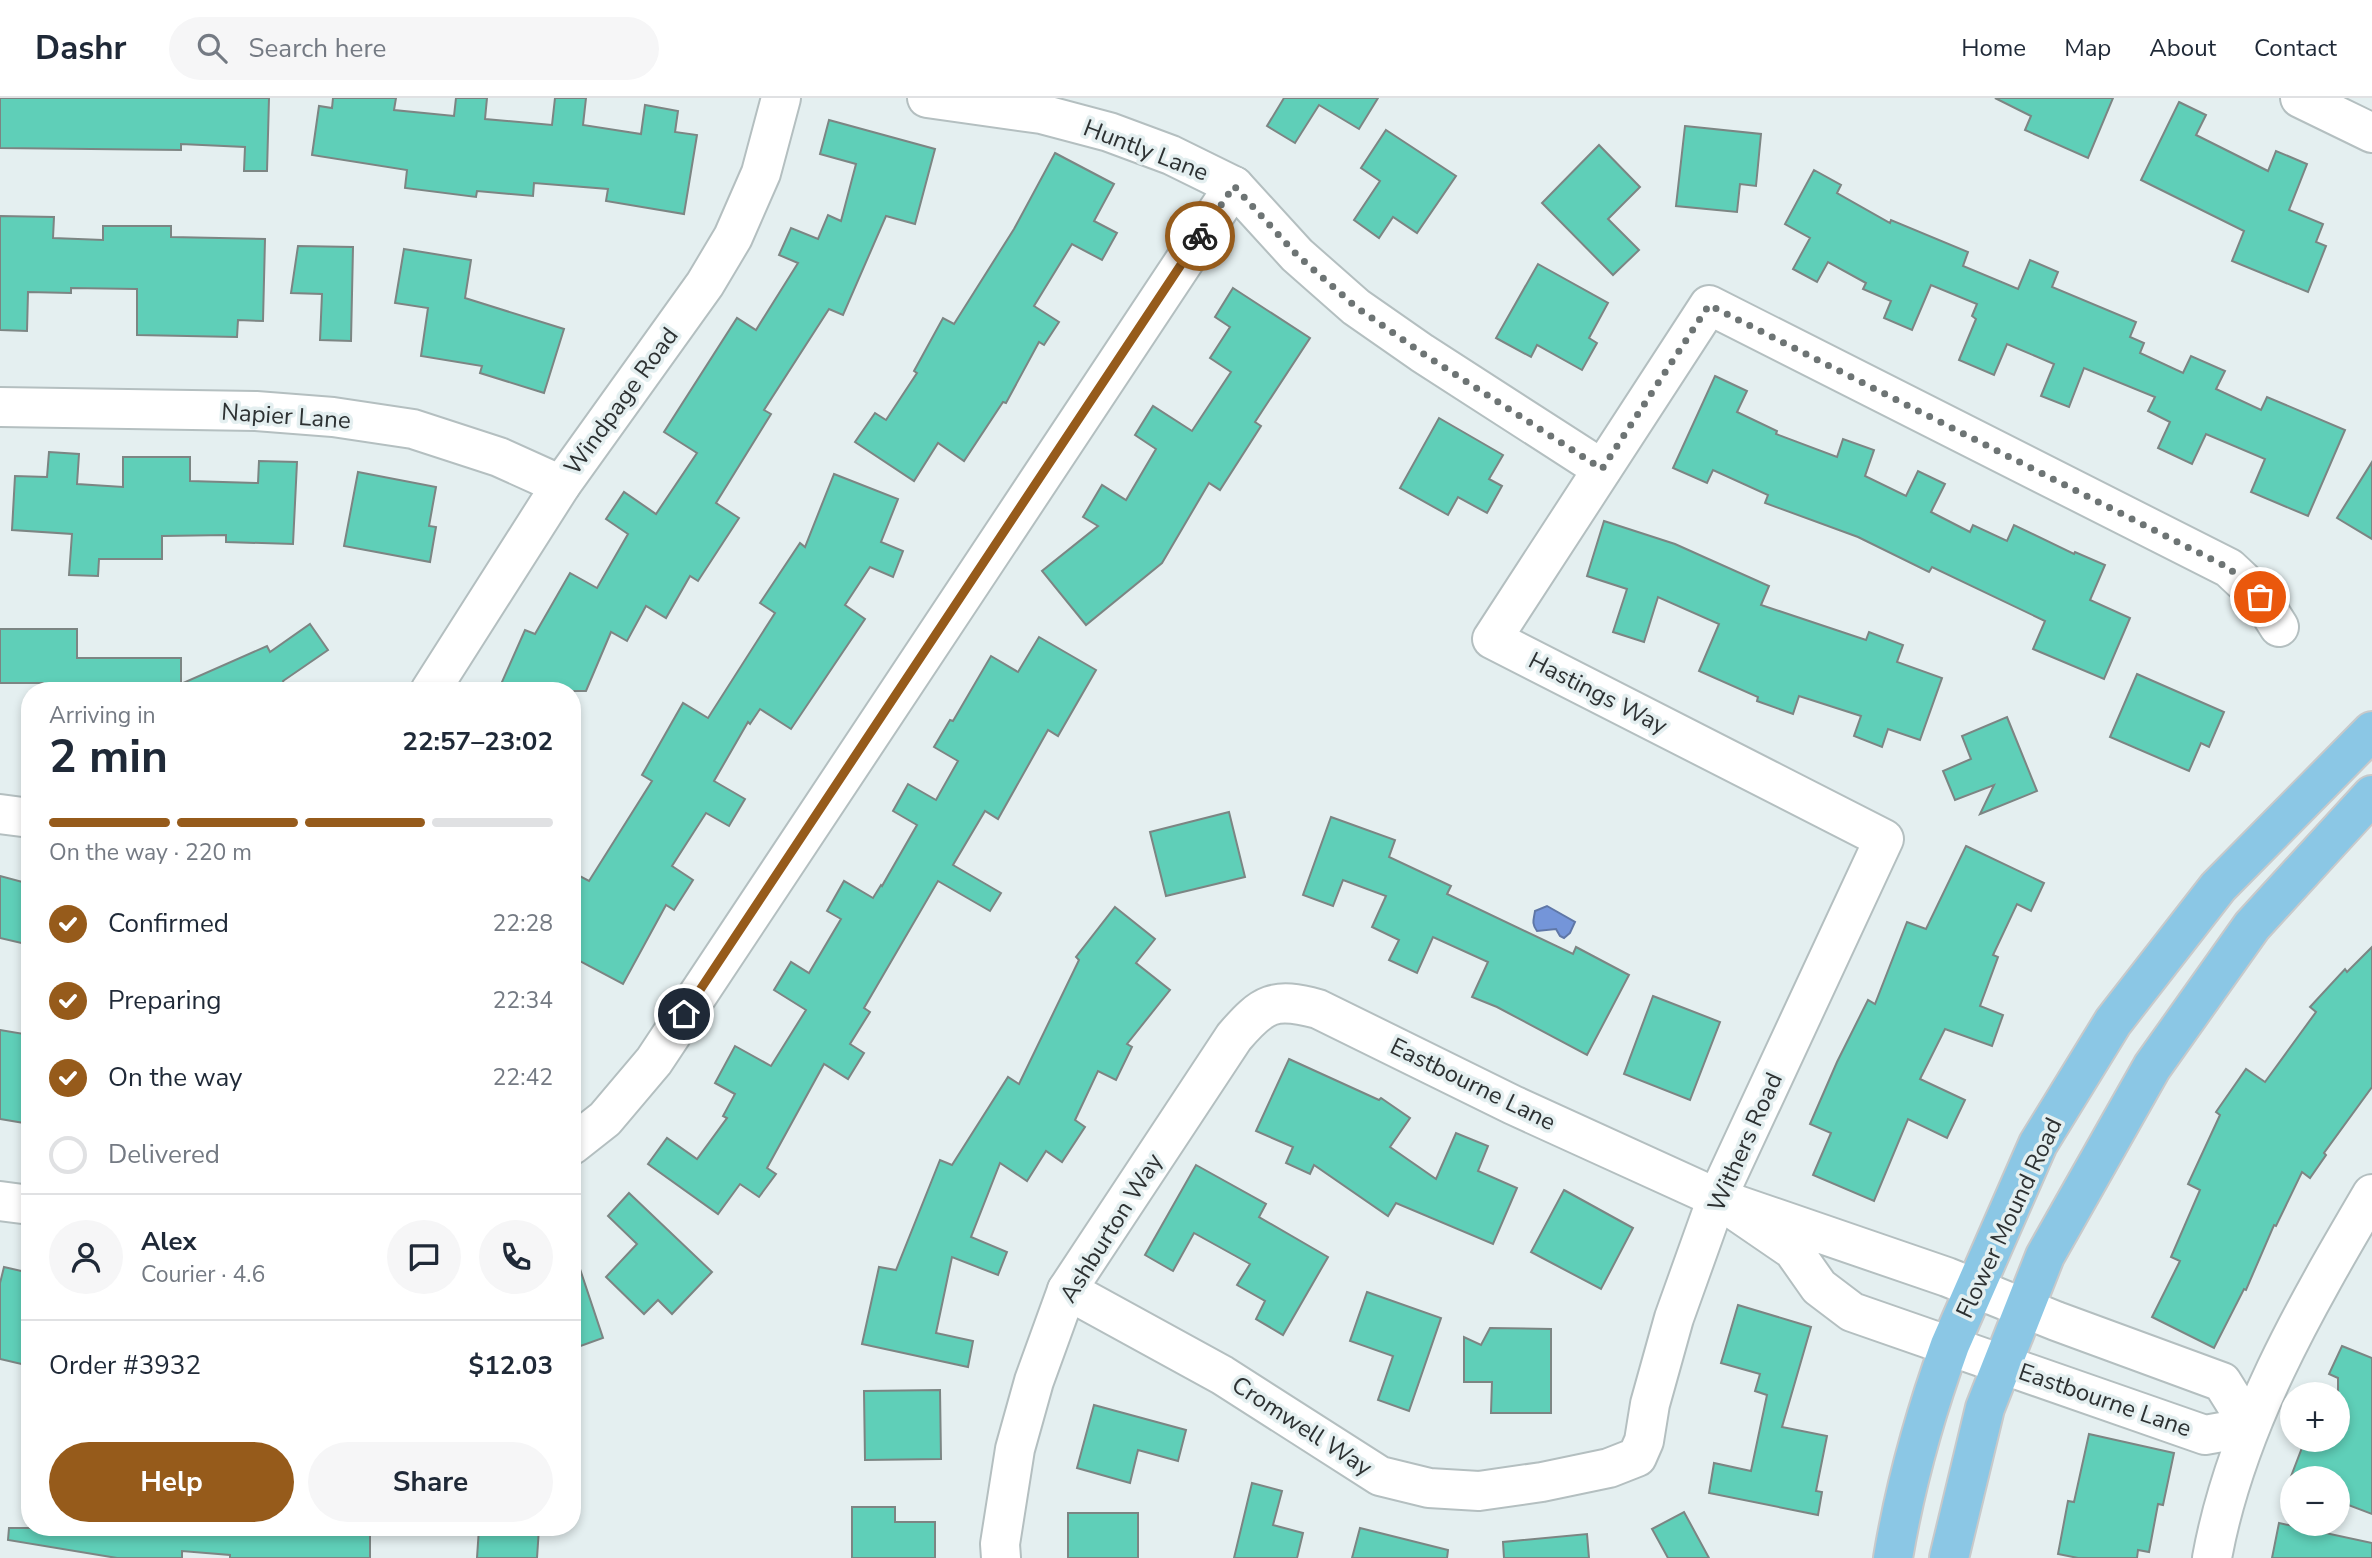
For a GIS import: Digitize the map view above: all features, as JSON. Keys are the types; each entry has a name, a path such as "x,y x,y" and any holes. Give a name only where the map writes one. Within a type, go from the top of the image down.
{"main road":[{"name":"Flower Mound Road","path":"1893,1558 1898,1525 1927,1409 1950,1345 2038,1143 2113,1022 2218,887 2372,731"},
{"name":"Flower Mound Road","path":"1949,1558 1985,1408 2045,1256 2152,1067 2252,926 2372,795"}],"street":[{"name":"Windpage Road","path":"436,682 561,485 705,284 733,237 761,173 781,98"},
{"name":"Huntly Lane","path":"927,98 1041,114 1109,132 1171,155 1234,186 1297,255 1356,307 1422,353 1602,469"},
{"path":"2300,98 2372,133"},
{"path":"581,1138 605,1119 654,1061 1234,186"},
{"path":"1602,469 1709,305 2229,568 2260,597 2279,627"},
{"name":"Napier Lane","path":"0,407 256,411 333,417 413,429 499,457 561,485"},
{"name":"Hastings Way","path":"1602,469 1492,639 1884,839"},
{"path":"0,814 21,817"},
{"name":"Withers Road","path":"1637,1457 1644,1441 1650,1404 1674,1318 1717,1198 1884,839"},
{"name":"Eastbourne Lane","path":"1234,1037 1253,1015 1275,1003 1296,1003 1318,1009 1513,1105 1717,1198 1975,1289 2222,1382 2250,1427 2205,1435 1852,1312 1819,1287 1793,1250 1717,1198"},
{"name":"Ashburton Way","path":"1001,1558 1000,1544 1015,1449 1034,1381 1067,1290 1234,1037"},
{"path":"2212,1558 2219,1518 2250,1427 2307,1304 2372,1194"},
{"path":"0,1201 21,1204"},
{"name":"Cromwell Way","path":"1067,1290 1222,1375 1380,1476 1429,1488 1479,1491 1542,1482 1609,1468 1637,1457"}],"water":[{"path":"1547,906 1575,922 1570,933 1564,938 1556,929 1537,931 1535,928 1535,911"}],"building":[{"path":"0,98 269,98 267,171 244,171 245,147 181,144 181,150 0,148"},
{"path":"333,98 396,98 394,110 454,116 456,98 487,98 485,119 552,125 555,98 586,98 583,125 641,134 645,105 678,111 675,132 697,135 684,214 606,201 608,189 534,183 533,196 477,191 476,197 405,188 407,170 312,155 319,106 332,108"},
{"path":"1284,98 1378,98 1359,129 1319,105 1295,143 1267,126"},
{"path":"1995,98 2113,98 2088,158 2025,130 2031,116"},
{"path":"2179,102 2206,115 2196,135 2268,171 2276,151 2307,164 2289,210 2323,224 2316,242 2326,246 2308,292 2232,261 2244,231 2141,180"},
{"path":"829,120 935,149 915,224 886,216 843,315 829,309 764,410 771,414 716,503 739,518 698,581 690,576 666,618 646,606 627,641 611,632 586,691 581,691 581,682 502,682 525,630 535,634 570,573 597,588 628,534 606,519 624,492 656,514 697,453 664,432 737,318 756,330 798,263 779,255 791,228 818,239 828,215 841,221 856,164 820,154"},
{"path":"1685,126 1761,134 1756,186 1740,184 1737,212 1676,206"},
{"path":"1386,130 1456,176 1417,233 1393,217 1379,238 1354,220 1380,181 1361,168"},
{"path":"1599,145 1640,187 1608,219 1639,250 1613,275 1542,203"},
{"path":"1055,153 1114,184 1094,221 1117,233 1102,260 1072,244 1034,306 1059,322 1044,345 1039,342 1006,403 1003,402 964,461 938,443 914,481 855,442 875,413 886,420 917,373 914,371 943,318 954,324 1014,229"},
{"path":"1814,170 1841,185 1837,193 1890,223 1891,220 1968,252 1963,266 2018,289 2030,260 2058,272 2052,287 2136,322 2130,337 2144,343 2140,353 2183,373 2191,356 2225,371 2216,389 2261,410 2267,397 2345,430 2308,516 2251,492 2265,459 2206,434 2192,464 2158,448 2170,422 2148,411 2155,397 2084,368 2069,407 2041,396 2054,364 2007,344 1994,375 1959,360 1976,319 1972,316 1977,304 1931,285 1912,330 1884,318 1891,301 1863,289 1866,283 1828,262 1817,282 1793,269 1810,238 1785,224"},
{"path":"0,216 54,217 53,238 103,240 103,226 171,226 171,237 265,239 263,321 238,320 237,337 137,335 137,289 71,288 71,293 28,292 27,331 0,330"},
{"path":"298,246 353,247 351,341 320,340 322,294 291,293"},
{"path":"404,249 471,260 465,298 564,329 544,393 480,373 482,366 421,356 428,308 395,303"},
{"path":"1538,264 1608,303 1589,338 1597,343 1582,370 1537,345 1531,357 1496,338"},
{"path":"1233,288 1310,338 1255,422 1261,426 1220,490 1209,483 1162,563 1086,625 1042,571 1098,526 1083,517 1102,485 1126,500 1156,449 1135,435 1153,406 1192,431 1231,372 1210,358 1230,327 1215,317"},
{"path":"1715,376 1747,391 1737,412 1777,431 1776,434 1837,457 1843,439 1874,450 1865,476 1906,496 1918,471 1945,484 1931,512 1970,532 1973,525 2007,541 2014,525 2074,554 2075,552 2105,565 2090,600 2130,618 2104,679 2033,649 2045,621 1932,567 1929,572 1858,537 1765,503 1768,495 1713,470 1707,483 1673,468"},
{"path":"1439,418 1503,455 1489,479 1502,486 1487,513 1458,497 1448,515 1400,488"},
{"path":"49,452 79,454 77,484 123,487 123,457 190,457 190,481 258,483 259,461 297,462 293,544 226,542 226,535 162,536 162,559 99,559 98,576 69,575 72,534 12,530 15,476 47,477"},
{"path":"2372,462 2372,539 2337,518"},
{"path":"358,472 436,487 429,526 436,527 430,562 344,546"},
{"path":"834,474 898,499 881,542 903,551 893,577 870,567 845,605 865,619 791,729 760,709 750,724 748,722 714,781 745,799 729,826 706,813 672,866 693,880 674,910 666,905 623,984 581,962 581,877 589,881 652,781 642,775 683,703 708,718 775,613 760,603 800,543 805,547"},
{"path":"1604,521 1675,544 1769,586 1761,605 1866,640 1869,632 1903,645 1897,662 1942,678 1920,740 1888,729 1882,747 1854,736 1861,716 1799,696 1793,714 1757,701 1758,697 1699,671 1719,624 1658,597 1644,642 1613,632 1627,589 1587,576"},
{"path":"310,624 328,650 283,682 186,682 267,646 270,652"},
{"path":"0,629 77,629 77,658 181,658 181,682 0,683"},
{"path":"1039,637 1096,670 1058,736 1048,730 998,819 985,811 953,865 1001,893 990,911 938,881 864,1008 870,1012 850,1044 864,1053 848,1079 824,1064 767,1168 776,1174 759,1197 740,1184 718,1214 648,1164 667,1138 697,1159 727,1118 723,1116 735,1094 715,1083 735,1046 771,1066 806,1010 774,990 791,962 809,973 841,919 827,911 844,881 873,898 882,886 917,825 893,811 908,784 936,800 958,761 934,747 950,720 953,721 991,656 1018,672"},
{"path":"2137,674 2224,712 2209,747 2201,743 2189,771 2110,737"},
{"path":"2007,717 2037,791 1980,814 1994,785 1955,800 1943,771 1971,759 1962,736"},
{"path":"1229,812 1245,877 1166,896 1150,832"},
{"path":"1331,817 1395,840 1389,857 1451,886 1447,894 1573,954 1576,947 1629,975 1587,1055 1497,1007 1472,997 1488,962 1433,937 1417,973 1389,960 1399,940 1372,927 1386,896 1343,880 1333,906 1303,895"},
{"path":"1966,846 2044,883 2031,911 2017,904 1993,955 1998,957 1980,1006 2003,1015 1992,1046 1945,1029 1920,1079 1965,1100 1947,1138 1908,1119 1874,1201 1813,1175 1831,1133 1810,1124 1868,1000 1875,1004 1907,922 1926,929"},
{"path":"0,876 21,882 21,943 0,938"},
{"path":"1115,907 1155,939 1136,963 1170,990 1127,1044 1132,1047 1116,1080 1098,1071 1075,1120 1085,1127 1062,1162 1046,1151 1027,1181 1000,1163 971,1237 1007,1252 998,1275 952,1257 936,1333 973,1341 968,1367 862,1344 879,1267 896,1270 940,1160 952,1165 1008,1077 1019,1084 1079,960 1076,957"},
{"path":"2372,947 2372,1087 2324,1153 2326,1155 2310,1178 2302,1172 2276,1226 2274,1225 2246,1290 2244,1289 2214,1348 2152,1317 2180,1261 2171,1257 2200,1190 2188,1184 2220,1115 2216,1112 2246,1069 2265,1082 2316,1012 2310,1007 2345,969 2347,972"},
{"path":"1653,996 1720,1022 1690,1100 1624,1074"},
{"path":"0,1030 21,1034 21,1122 0,1119"},
{"path":"1289,1059 1379,1100 1381,1098 1410,1118 1390,1147 1436,1179 1456,1133 1488,1146 1478,1171 1517,1188 1493,1244 1396,1203 1388,1216 1314,1165 1310,1174 1286,1163 1293,1147 1256,1131"},
{"path":"1196,1165 1266,1204 1259,1217 1328,1257 1283,1335 1256,1319 1265,1301 1237,1285 1250,1264 1194,1233 1173,1271 1145,1255"},
{"path":"1564,1190 1633,1228 1601,1289 1531,1252"},
{"path":"629,1193 712,1272 672,1314 658,1300 644,1314 606,1277 637,1244 608,1216"},
{"path":"4,1267 21,1271 21,1364 0,1359 0,1283"},
{"path":"581,1272 603,1338 581,1346"},
{"path":"1367,1292 1441,1318 1409,1411 1378,1400 1393,1356 1350,1341"},
{"path":"1738,1305 1811,1327 1782,1427 1827,1436 1816,1491 1822,1492 1818,1515 1709,1493 1714,1463 1751,1471 1767,1395 1755,1391 1760,1374 1721,1363"},
{"path":"1490,1328 1551,1329 1551,1413 1491,1413 1492,1382 1464,1382 1464,1337 1481,1345"},
{"path":"2342,1346 2372,1358 2372,1514 2350,1506 2350,1466 2295,1466 2300,1452 2350,1452 2350,1382 2338,1382 2338,1378 2329,1374"},
{"path":"940,1390 941,1459 865,1460 864,1391"},
{"path":"1094,1405 1186,1430 1178,1461 1138,1450 1130,1483 1077,1468"},
{"path":"2089,1434 2174,1453 2163,1505 2158,1504 2149,1552 2138,1550 2137,1558 2078,1558 2058,1554 2068,1501 2074,1502"},
{"path":"1252,1483 1282,1491 1273,1525 1303,1533 1297,1558 1234,1558"},
{"path":"852,1507 895,1507 895,1522 935,1522 935,1558 852,1558"},
{"path":"1684,1512 1709,1558 1668,1558 1652,1529"},
{"path":"1068,1513 1138,1513 1138,1558 1068,1558"},
{"path":"2279,1523 2280,1536 2339,1536 2372,1543 2372,1558 2272,1558"},
{"path":"9,1528 21,1528 21,1536 370,1536 370,1558 230,1558 230,1555 182,1551 182,1558 117,1558 8,1540"},
{"path":"1360,1528 1448,1550 1447,1558 1352,1558"},
{"path":"1587,1534 1589,1558 1504,1558 1503,1542"},
{"path":"478,1536 538,1536 537,1558 477,1558"}],"way so far":[{"path":"1200,236 1234,186 1297,255 1356,307 1422,353 1602,469 1709,305 2229,568 2260,597"}],"route":[{"path":"684,1014 1200,236"}]}
